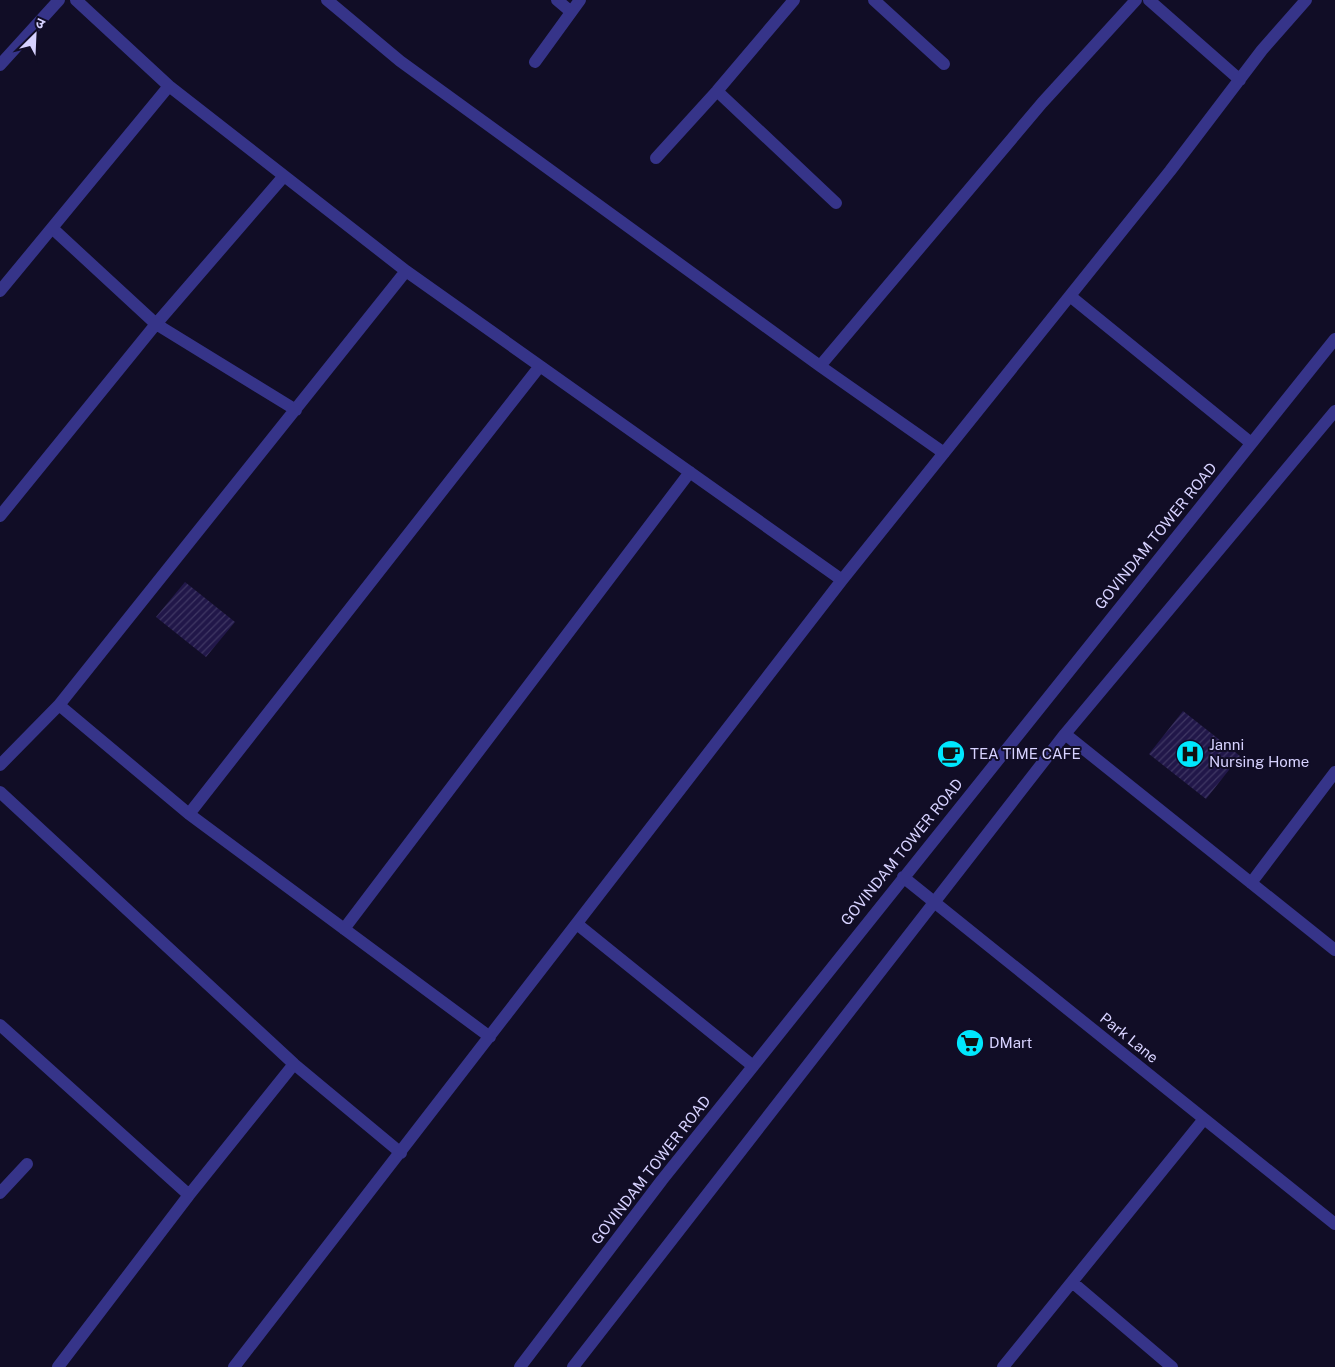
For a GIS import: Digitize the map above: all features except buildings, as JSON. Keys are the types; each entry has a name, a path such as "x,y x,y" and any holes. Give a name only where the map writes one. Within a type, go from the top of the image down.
{"street":[{"path":"0,65 59,0"},
{"path":"76,0 169,86 406,271 842,580"},
{"path":"326,0 400,61 820,366 944,453"},
{"path":"558,0 570,11"},
{"path":"535,62 570,11 580,0"},
{"path":"656,158 794,0"},
{"path":"874,0 944,64"},
{"path":"820,366 1042,103 1136,0"},
{"path":"1149,0 1240,80"},
{"path":"234,1367 842,580 1170,171 1262,50 1306,0"},
{"path":"0,291 169,86"},
{"path":"716,91 836,203"},
{"path":"0,516 156,324 284,176"},
{"path":"52,228 156,324 296,410"},
{"path":"0,765 60,705 406,271"},
{"path":"1070,296 1251,443"},
{"name":"GOVINDAM TOWER ROAD","path":"520,1367 662,1180 752,1066 1335,339"},
{"path":"189,814 540,366"},
{"path":"573,1367 1065,734 1335,411"},
{"path":"344,929 690,472"},
{"path":"60,705 189,814 490,1037"},
{"path":"1065,734 1335,950"},
{"path":"1251,883 1335,772"},
{"path":"0,792 294,1064 401,1153"},
{"name":"Park Lane","path":"903,877 1335,1224"},
{"path":"577,924 752,1066"},
{"path":"0,1025 189,1195"},
{"path":"58,1367 189,1195 294,1064"},
{"path":"1003,1367 1204,1119"},
{"path":"0,1193 26,1164"},
{"path":"1072,1282 1172,1367"}],"place":[{"name":"TEA TIME CAFE","path":"951,754"},
{"name":"Janni Nursing Home","path":"1190,754"},
{"name":"DMart","path":"970,1043"}]}
